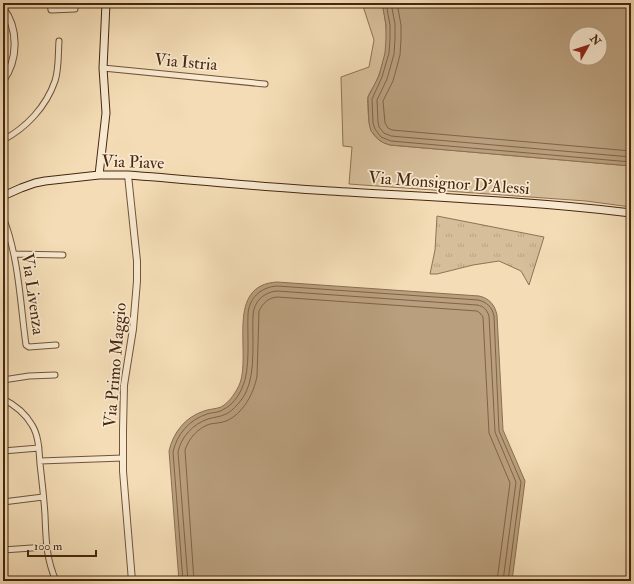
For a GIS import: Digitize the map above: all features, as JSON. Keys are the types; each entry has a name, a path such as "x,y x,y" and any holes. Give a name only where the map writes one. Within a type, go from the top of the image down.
{"main road":[{"path":"99,174 106,113 104,47 106,3"},
{"name":"Via Piave","path":"3,196 40,182 99,174 265,186"},
{"name":"Via Monsignor D'Alessi","path":"265,186 488,199 631,213"}],"street":[{"path":"50,3 51,10 75,8 76,3"},
{"path":"3,8 14,32 15,44 11,66 3,81"},
{"path":"3,140 13,135 28,122 44,104 55,81 58,66 59,41"},
{"name":"Via Istria","path":"104,68 265,84"},
{"name":"Via Primo Maggio","path":"128,175 137,261 133,329 124,385 123,430 123,471 132,581"},
{"name":"Via Livenza","path":"3,217 8,229 14,254 26,345 29,348 56,345"},
{"path":"14,254 62,255"},
{"path":"3,380 55,374"},
{"path":"3,398 28,418 33,426 39,448 45,514 46,547 56,581"},
{"path":"3,450 39,448"},
{"path":"40,461 123,458"},
{"path":"3,502 43,497"},
{"path":"3,550 46,547"}],"green space":[{"path":"362,3 382,3 385,22 385,55 378,77 368,97 370,127 378,139 390,145 631,166 631,207 586,201 349,184 352,147 343,146 341,77 369,67 374,40"},
{"path":"437,216 544,237 529,285 521,271 499,261 473,265 437,274 430,274 435,250"}],"water":[{"path":"382,3 631,3 631,166 390,145 384,143 371,131 369,123 368,97 379,76 385,53 386,25"},
{"path":"277,282 479,296 486,298 493,305 497,315 503,430 525,481 512,581 179,581 169,451 171,444 181,426 191,417 206,410 221,407 230,400 235,393 240,383 243,370 243,322 245,307 251,295 261,286"}]}
